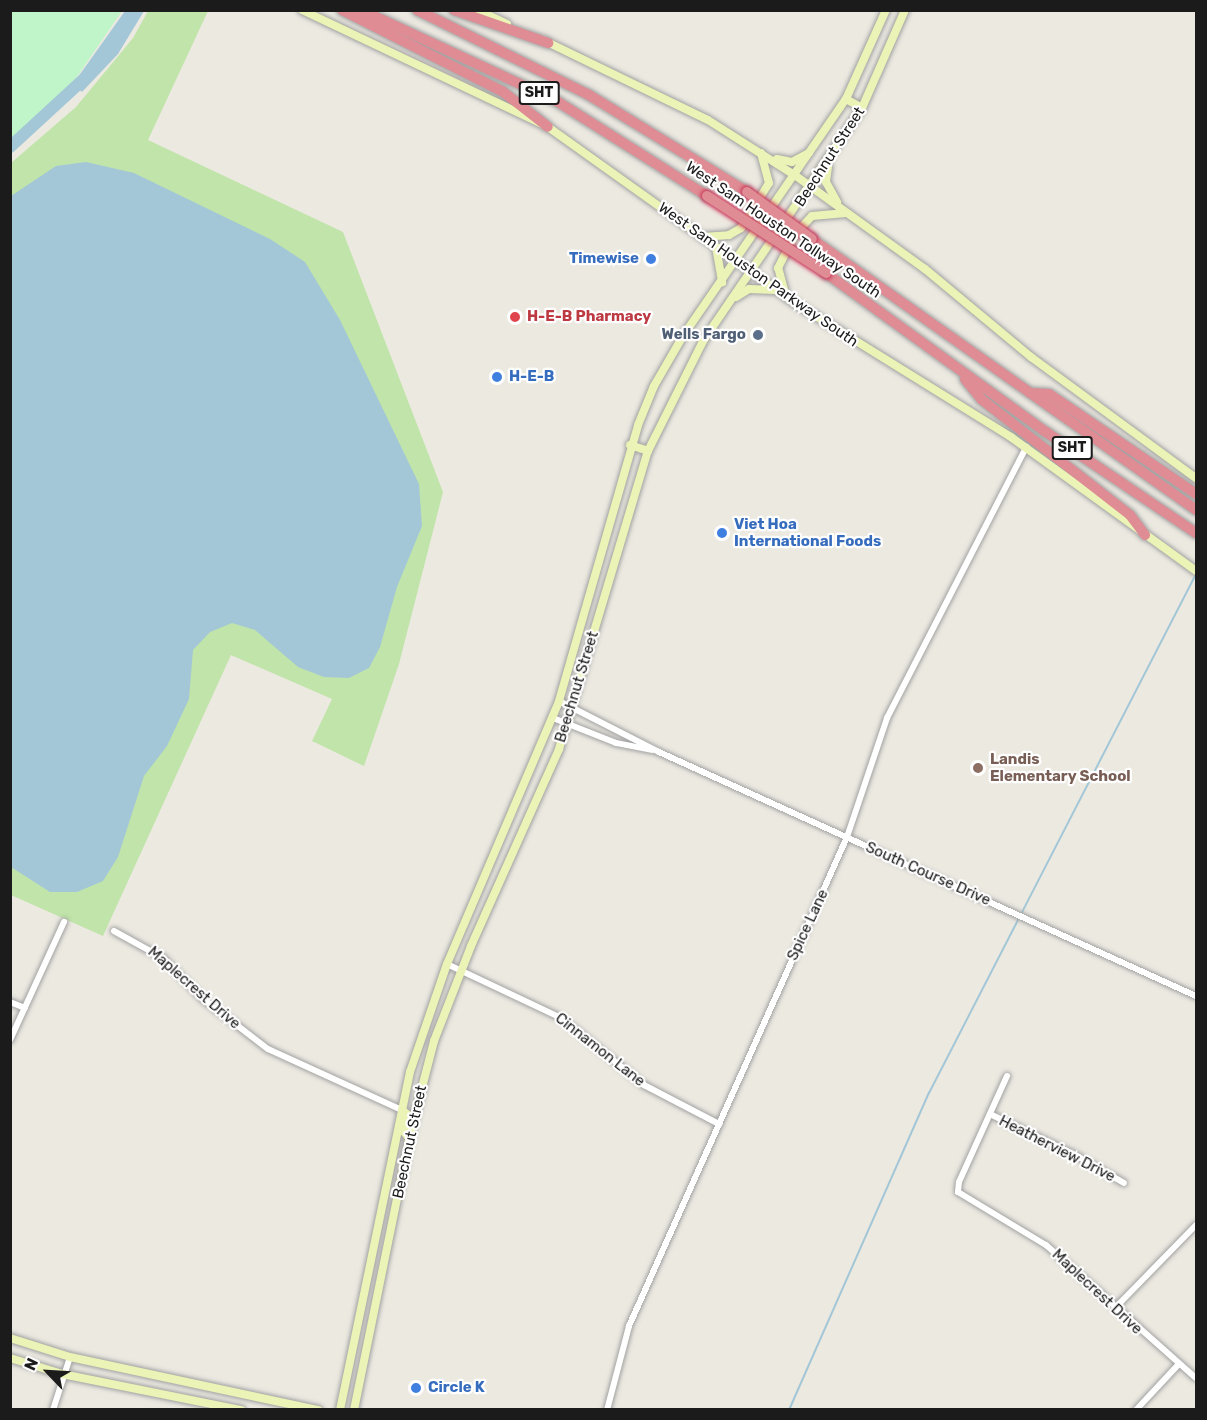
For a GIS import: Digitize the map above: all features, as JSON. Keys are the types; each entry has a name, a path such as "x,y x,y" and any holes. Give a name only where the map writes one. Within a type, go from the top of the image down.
{"highway":[{"path":"342,10 502,91 548,127"},
{"name":"West Sam Houston Tollway South","path":"361,10 558,102 826,273 955,368 1193,530"},
{"name":"West Sam Houston Tollway South","path":"417,10 595,98 747,192 1197,510"},
{"path":"454,10 548,42"},
{"path":"955,368 981,399 1130,515 1145,535"},
{"path":"1030,393 1049,394 1197,495"}],"main road":[{"name":"West Sam Houston Parkway South","path":"302,10 548,127 787,298 1026,447 1197,571"},
{"path":"477,10 689,110 763,154 925,269 1031,357 1197,478"},
{"name":"Beechnut Street","path":"340,1410 402,1110 424,1029 447,964 559,701 630,445 664,368 846,99 886,10"},
{"path":"891,10 904,13"},
{"name":"Beechnut Street","path":"354,1410 409,1138 434,1041 461,970 567,724 612,562 648,452 686,370 729,303 812,187 862,108 904,13"},
{"path":"846,99 862,108"},
{"path":"763,154 792,162 812,152"},
{"path":"702,237 729,235 741,228 760,201 769,183 763,154"},
{"path":"830,160 826,178 828,192 847,213"},
{"path":"787,298 778,268 796,233 812,216 847,213"},
{"path":"716,247 722,282"},
{"path":"729,303 749,289 776,290"},
{"path":"630,445 648,452"},
{"path":"598,559 612,562"},
{"path":"492,857 506,864"},
{"path":"402,1110 408,1115 405,1133 409,1138"},
{"path":"386,1186 400,1189"},
{"path":"364,1293 378,1295"},
{"path":"10,1338 70,1357 318,1410"},
{"path":"10,1358 62,1374 241,1410"},
{"path":"214,1404 217,1388"}],"street":[{"name":"Spice Lane","path":"607,1410 629,1326 847,837 890,712 1026,447"},
{"name":"South Course Drive","path":"559,701 659,752 1197,996"},
{"name":"South Course Drive","path":"553,718 616,742 659,752"},
{"path":"10,1040 64,922"},
{"name":"Maplecrest Drive","path":"114,931 163,958 203,999 268,1049 402,1110"},
{"name":"Cinnamon Lane","path":"447,964 554,1014 644,1085 719,1124"},
{"path":"10,1002 25,1008"},
{"path":"990,1114 1007,1076"},
{"name":"Maplecrest Drive","path":"990,1114 959,1182 958,1192 1047,1245 1178,1365 1197,1378"},
{"name":"Heatherview Drive","path":"990,1114 1077,1156 1124,1183"},
{"path":"1115,1308 1197,1225"},
{"path":"53,1410 62,1374 70,1357"},
{"path":"1136,1410 1178,1365"}],"green space":[{"path":"11,10 122,11 72,84 11,141"},
{"path":"148,11 208,11 148,140 343,232 443,492 399,664 364,766 312,741 332,699 231,655 103,936 11,895 11,163 76,107 133,38"}],"water":[{"path":"125,11 144,11 118,54 82,92 73,84"},
{"path":"86,162 134,173 270,239 305,262 340,320 419,484 422,526 397,587 380,647 369,668 349,678 324,677 298,667 255,630 232,623 210,632 193,650 189,699 167,746 144,776 118,857 103,881 77,892 50,892 11,867 11,196 56,166"}],"waterway":[{"path":"10,147 86,77"},
{"path":"789,1410 929,1093 1196,574"}],"place":[{"name":"Timewise","path":"651,259"},
{"name":"H-E-B Pharmacy","path":"515,317"},
{"name":"Wells Fargo","path":"758,335"},
{"name":"H-E-B","path":"497,377"},
{"name":"Viet Hoa International Foods","path":"722,533"},
{"name":"Landis Elementary School","path":"978,768"},
{"name":"Circle K","path":"416,1388"}]}
